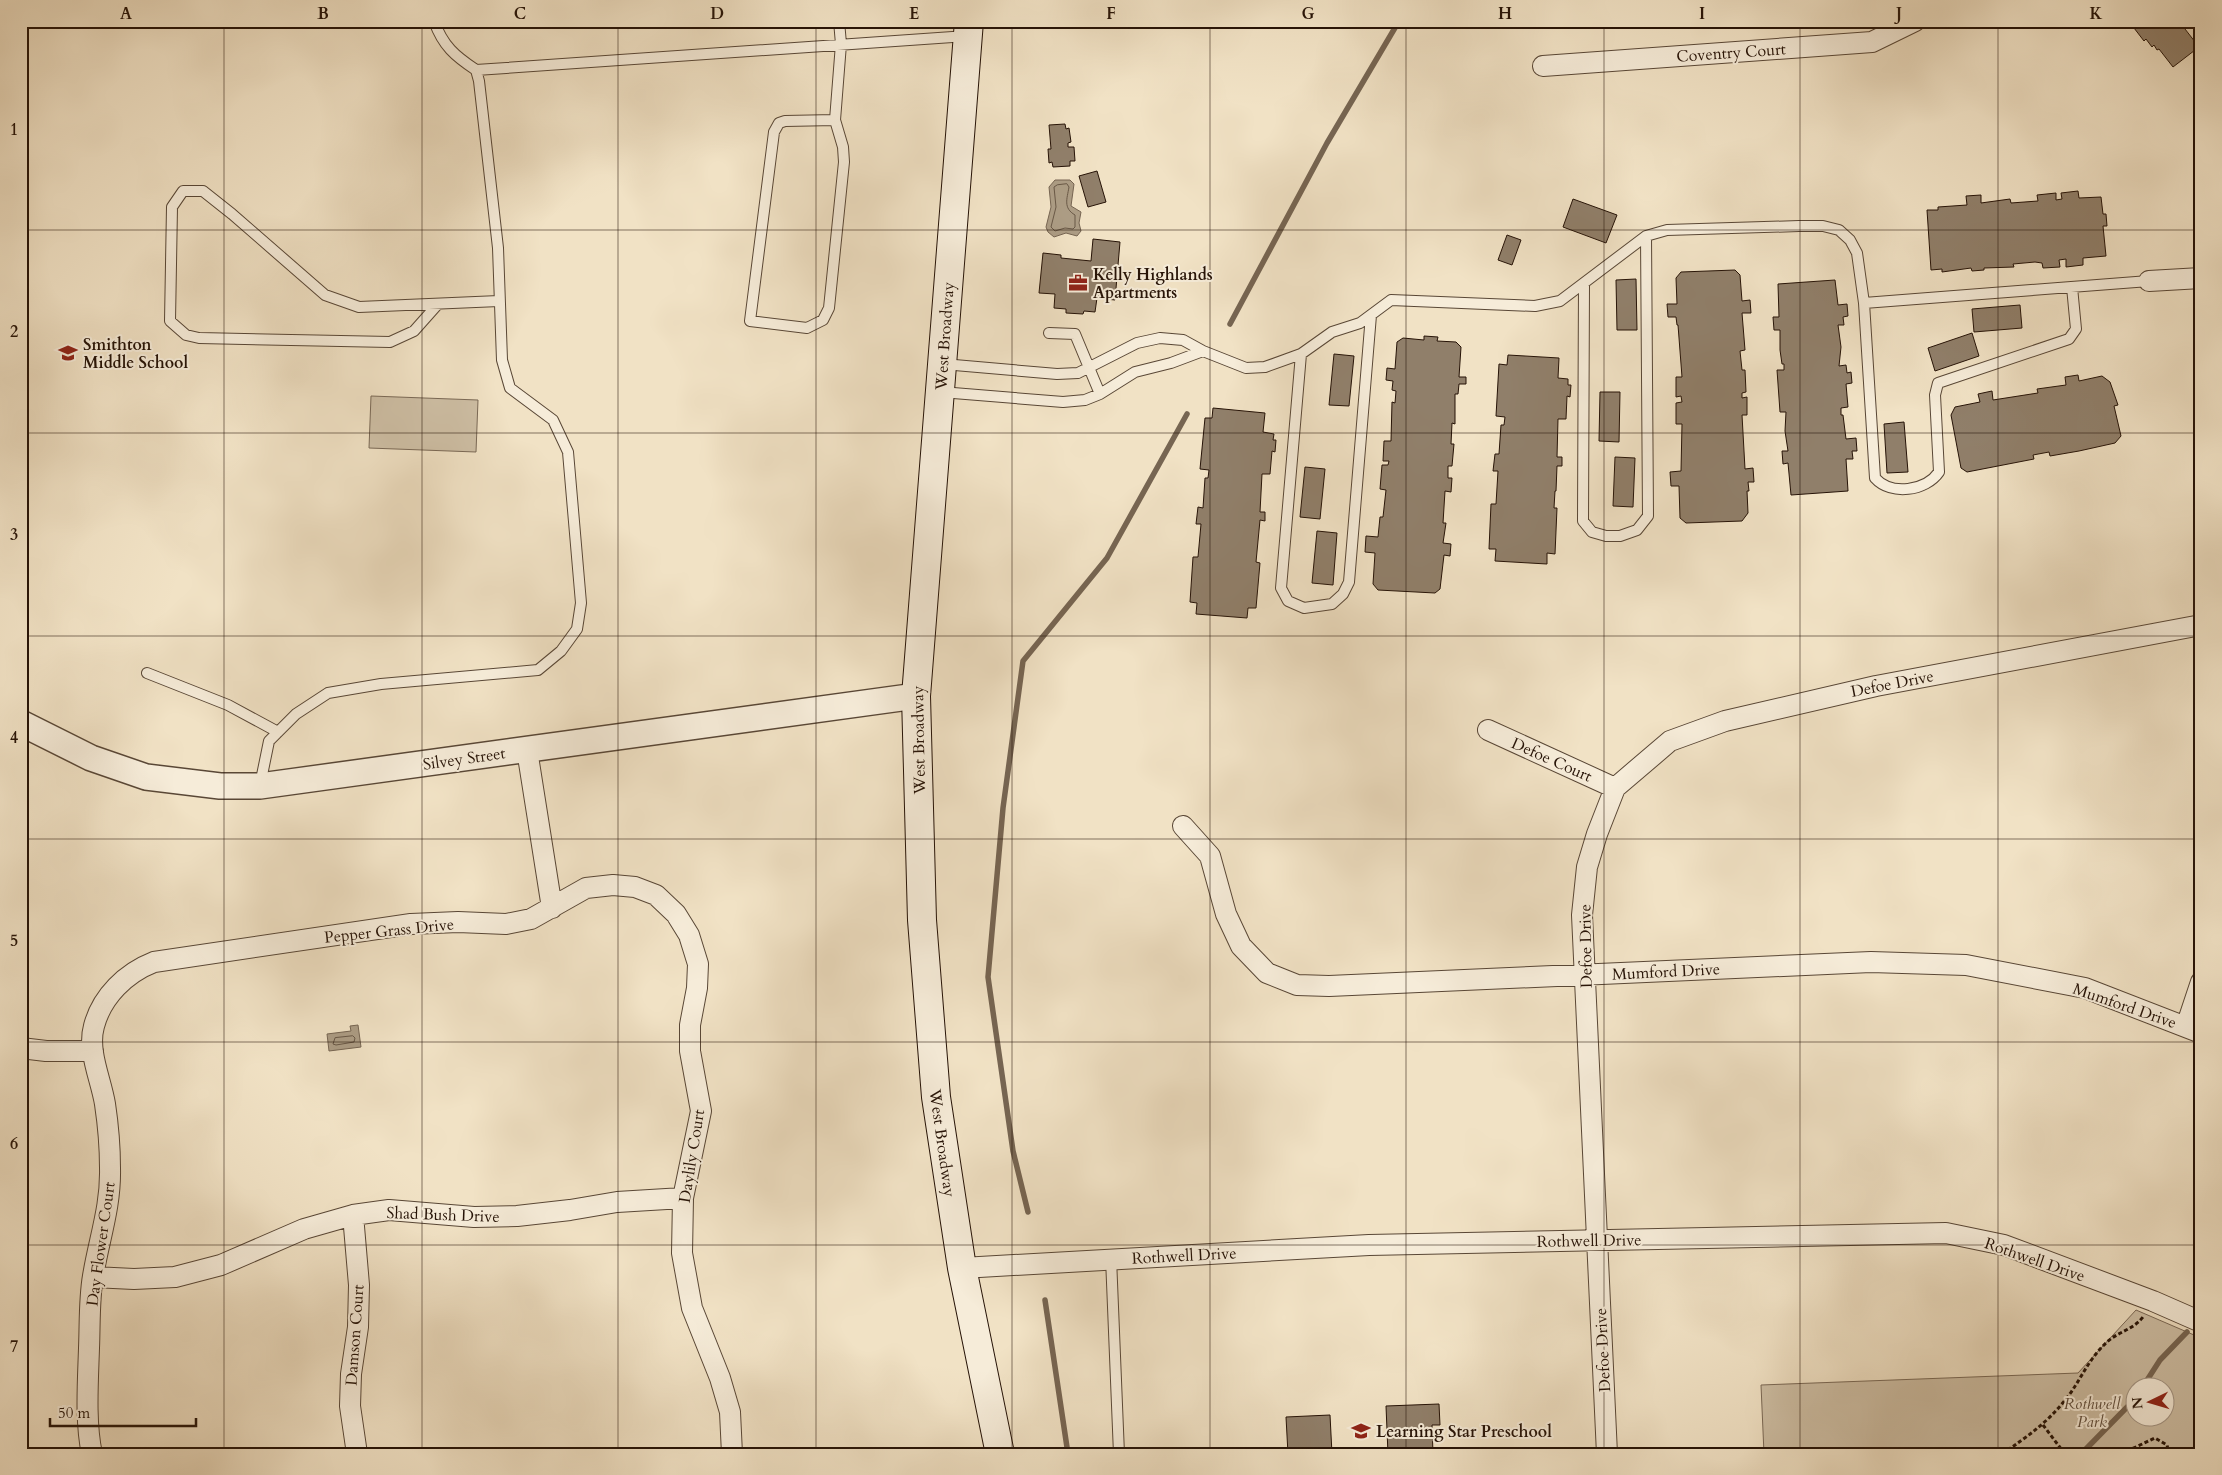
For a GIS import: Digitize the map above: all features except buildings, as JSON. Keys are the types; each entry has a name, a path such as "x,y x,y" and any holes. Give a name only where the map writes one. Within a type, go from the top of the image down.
{"main road":[{"name":"West Broadway","path":"968,28 916,696 922,920 936,1097 962,1268 1000,1454"}],"street":[{"name":"Coventry Court","path":"1543,66 1872,42 1915,21"},
{"path":"2149,281 2201,278"},
{"name":"Defoe Drive","path":"1607,1454 1582,915 1587,868 1597,834 1616,788 1670,741 1726,721 1876,686 2201,625"},
{"name":"Silvey Street","path":"21,723 91,758 146,777 220,786 260,786 916,696"},
{"name":"Defoe Court","path":"1488,730 1616,788"},
{"path":"527,750 552,908"},
{"name":"Mumford Drive","path":"1183,826 1210,856 1226,914 1241,946 1267,973 1298,985 1329,986 1871,962 1966,965 2085,988 2193,1030"},
{"name":"Pepper Grass Drive","path":"119,984 130,973 154,962 411,924 458,922 506,924 531,918 586,888 613,885 636,887 656,895"},
{"name":"Daylily Court","path":"656,895 676,914 689,935 698,964 697,988 690,1025 690,1051 701,1111 683,1198 682,1253 692,1308 720,1378 730,1412 732,1454"},
{"path":"2193,1030 2201,982"},
{"name":"Day Flower Court","path":"92,1454 88,1397 93,1277 106,1220 110,1169 105,1104 93,1051 94,1026 105,1002 119,984"},
{"path":"21,1048 46,1051 93,1051"},
{"name":"Shad Bush Drive","path":"93,1277 134,1279 175,1277 221,1264 304,1229 353,1215 389,1210 474,1216 517,1216 616,1202 683,1198"},
{"name":"Damson Court","path":"353,1215 359,1285 358,1327 351,1374 350,1406 358,1454"},
{"name":"Rothwell Drive","path":"962,1268 1111,1258 1369,1245 1946,1233 2004,1245 2201,1322"}],"lane":[{"path":"434,21 438,33 453,55 476,70 841,44 968,28"},
{"path":"835,120 785,120 779,123 774,132 750,321 807,328 823,320 829,308 844,162 843,147 835,120 841,44 839,21"},
{"path":"260,786 269,741 296,714 328,693 381,684 538,670 561,651 577,629 581,603 568,452 553,420 510,388 502,360 498,248 476,70"},
{"path":"438,304 414,331 390,342 199,338 186,335 170,321 172,207 183,192 203,191 325,295 359,307 499,301"},
{"path":"942,364 1057,374 1078,373 1090,369 1137,343 1160,338 1184,340 1203,351 1246,368 1265,368 1302,354 1332,332 1360,323 1391,300 1535,306 1560,301 1646,236 1667,230 1823,226 1839,230 1850,240 1858,253 1864,303 1875,478 1881,485 1894,490 1925,486 1939,472 1935,395 1938,383 2069,339 2076,329 2072,287"},
{"path":"1584,284 1583,520 1592,532 1606,536 1620,536 1637,530 1648,516 1646,236"},
{"path":"1864,303 2149,281"},
{"path":"1302,354 1281,588 1288,601 1304,608 1332,604 1343,594 1349,582 1371,315"},
{"path":"1049,333 1075,334 1100,394"},
{"path":"940,392 1063,402 1085,400 1100,394 1135,372 1171,363 1203,351"},
{"path":"148,673 228,705 278,732"},
{"path":"1111,1258 1120,1454"}],"path":[{"path":"2002,1454 2043,1425 2067,1397 2087,1364 2108,1341 2134,1327 2143,1318 2153,1302"},
{"path":"2043,1425 2065,1454"},
{"path":"2121,1454 2155,1438 2167,1444 2169,1454"}],"green space":[{"path":"371,396 478,400 476,452 369,448"},
{"name":"Rothwell Park","path":"2136,1310 2201,1338 2195,1376 2198,1454 1764,1454 1761,1385 2078,1373"}],"water":[{"path":"1055,180 1070,180 1074,184 1071,206 1081,212 1079,223 1081,231 1077,236 1066,233 1054,237 1048,232 1046,227 1051,207 1049,187"},
{"path":"358,1025 361,1047 329,1051 327,1034 351,1031 350,1026"}],"waterway":[{"path":"1230,324 1327,143 1399,21"},
{"path":"1028,1212 1013,1151 988,977 1003,808 1023,661 1107,558 1187,414"},
{"path":"1045,1300 1068,1454"},
{"path":"2148,1378 2160,1360 2187,1332"},
{"path":"2078,1454 2083,1452 2124,1410"}],"place":[{"name":"Kelly Highlands Apartments","path":"1078,283"},
{"name":"Smithton Middle School","path":"68,353"},
{"name":"Learning Star Preschool","path":"1361,1431"}]}
